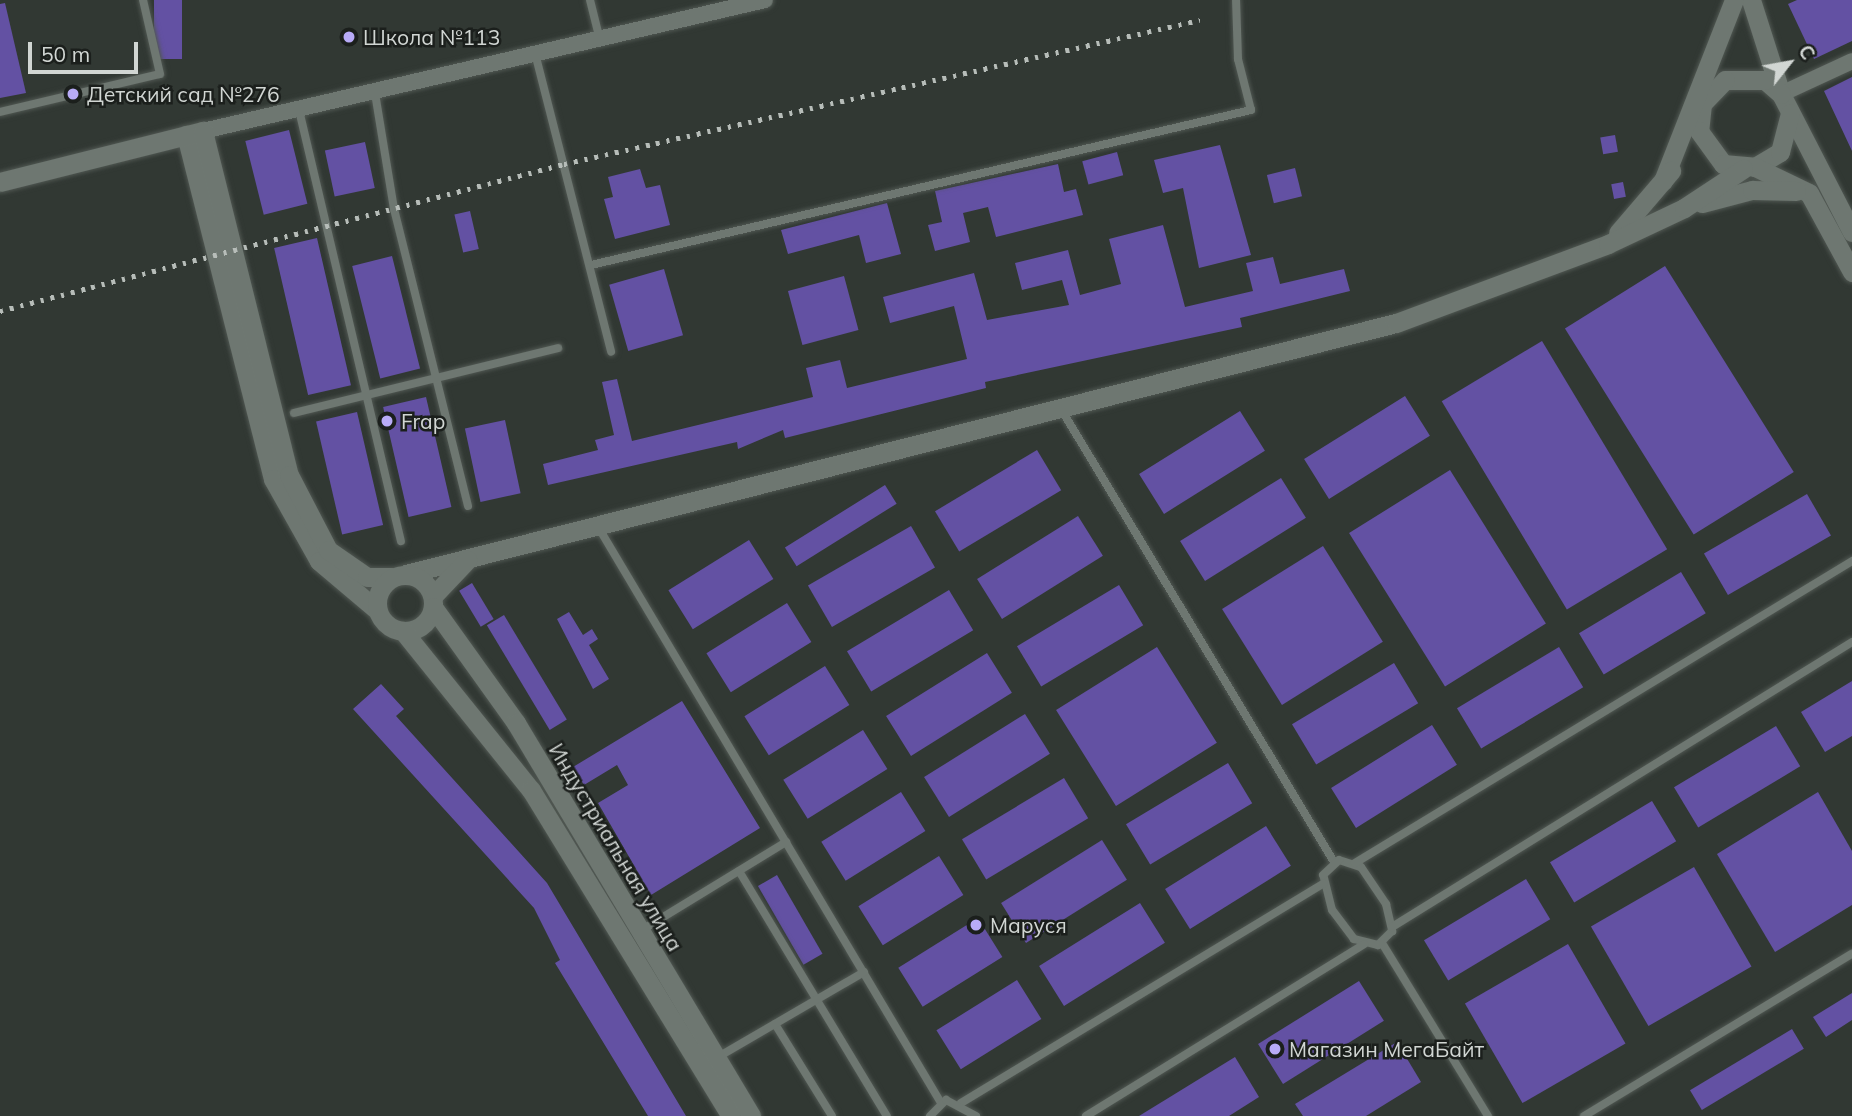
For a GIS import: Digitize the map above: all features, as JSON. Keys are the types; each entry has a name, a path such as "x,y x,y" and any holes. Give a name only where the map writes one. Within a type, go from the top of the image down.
{"street":[{"path":"0,182 194,133 536,57 765,0"},
{"path":"1663,181 1734,0"},
{"path":"1751,0 1790,113 1852,232"},
{"path":"1608,244 1663,181 1699,131 1716,48"},
{"path":"1782,94 1852,61"},
{"path":"1709,92 1745,75 1782,94"},
{"path":"377,610 377,597 399,576 1057,404 1396,323 1608,244 1684,208 1780,152 1790,113"},
{"path":"1699,131 1723,163 1749,168 1809,193 1852,271"},
{"path":"194,133 281,477 319,561 403,631 423,625 453,569 485,552"},
{"path":"1684,208 1752,190 1809,193"},
{"path":"281,477 328,550 367,576 399,576 422,580 433,602"},
{"name":"Индустриальная улица","path":"433,602 516,723 730,1116"},
{"name":"Индустриальная улица","path":"403,631 531,790 717,1058 751,1116"}],"lane":[{"path":"0,111 160,75 143,0"},
{"path":"590,0 600,40"},
{"path":"591,265 1251,110 1238,59 1236,0"},
{"path":"536,57 611,352"},
{"path":"375,93 394,209 468,506"},
{"path":"299,110 401,541"},
{"path":"294,413 558,348"},
{"path":"1057,404 1334,862"},
{"path":"596,525 941,1102"},
{"path":"1334,862 1355,863 1852,561"},
{"path":"1382,943 1392,927 1852,642"},
{"path":"632,936 786,842"},
{"path":"941,1102 961,1103 1324,883 1334,862"},
{"path":"1355,863 1380,890 1392,927"},
{"path":"738,871 887,1116"},
{"path":"1324,883 1342,926 1364,944"},
{"path":"1086,1116 1364,944 1382,943"},
{"path":"1382,943 1488,1116"},
{"path":"1584,1116 1852,954"},
{"path":"717,1058 864,972"},
{"path":"775,1024 832,1116"},
{"path":"930,1116 941,1102"},
{"path":"961,1103 976,1116"}],"building":[{"path":"154,0 182,0 182,59 154,59"},
{"path":"1797,0 1852,0 1852,41 1814,59 1788,4"},
{"path":"5,3 26,93 0,98 0,4"},
{"path":"1852,77 1852,151 1824,91"},
{"path":"289,130 307,204 264,215 245,141"},
{"path":"1615,135 1618,152 1603,154 1600,138"},
{"path":"365,142 375,188 335,196 325,151"},
{"path":"1220,145 1251,255 1199,268 1183,188 1163,193 1154,160"},
{"path":"1117,152 1123,175 1088,184 1082,161"},
{"path":"1058,164 1064,192 1076,189 1083,215 996,237 988,207 963,213 970,242 935,251 928,225 942,222 935,191"},
{"path":"1295,168 1302,196 1274,203 1267,175"},
{"path":"640,169 646,188 660,185 670,225 615,239 604,199 613,197 608,177"},
{"path":"1623,182 1626,197 1614,199 1611,184"},
{"path":"887,203 901,254 866,263 859,235 788,254 781,230"},
{"path":"470,211 479,249 463,253 454,215"},
{"path":"1163,225 1185,307 1253,291 1246,263 1273,257 1280,284 1344,269 1350,291 1240,318 1242,327 985,382 986,388 785,438 783,430 738,449 737,442 548,485 543,464 598,450 595,440 614,435 602,382 617,379 632,441 813,397 806,368 840,360 847,388 967,359 954,306 890,323 883,297 974,273 987,320 1069,305 1062,280 1022,290 1015,263 1068,250 1080,295 1121,284 1109,239"},
{"path":"317,238 351,385 308,395 274,248"},
{"path":"392,256 420,369 380,378 352,266"},
{"path":"1665,266 1794,472 1694,535 1565,329"},
{"path":"664,269 683,335 628,351 609,285"},
{"path":"844,276 858,330 802,345 788,291"},
{"path":"1542,341 1667,549 1567,610 1442,401"},
{"path":"1405,396 1430,436 1329,499 1304,459"},
{"path":"426,397 451,507 409,517 383,407"},
{"path":"1240,411 1265,451 1164,514 1139,474"},
{"path":"357,412 383,525 342,534 316,421"},
{"path":"505,420 521,493 480,502 465,429"},
{"path":"1037,450 1061,490 959,552 935,511"},
{"path":"1450,470 1546,623 1445,687 1349,533"},
{"path":"1281,478 1306,518 1205,581 1180,541"},
{"path":"885,485 897,504 797,566 785,548"},
{"path":"1807,494 1831,536 1728,595 1704,554"},
{"path":"1078,516 1103,556 1002,619 977,579"},
{"path":"911,526 935,568 832,627 808,586"},
{"path":"749,540 773,579 693,629 668,590"},
{"path":"1323,546 1383,642 1282,705 1222,609"},
{"path":"1681,572 1706,613 1604,674 1579,633"},
{"path":"472,583 494,619 481,627 459,591"},
{"path":"1119,585 1143,625 1041,687 1017,646"},
{"path":"949,590 973,630 871,692 847,651"},
{"path":"787,603 811,642 731,692 706,653"},
{"path":"569,612 583,635 592,629 598,639 589,645 609,679 593,689 557,619"},
{"path":"504,615 567,720 550,730 487,625"},
{"path":"1157,647 1217,743 1116,806 1056,710"},
{"path":"1559,647 1583,687 1481,749 1457,708"},
{"path":"987,653 1012,693 911,756 886,716"},
{"path":"1394,663 1418,703 1316,765 1292,724"},
{"path":"825,666 849,705 769,755 744,716"},
{"path":"1852,681 1852,736 1825,752 1801,712"},
{"path":"381,684 404,709 396,716 547,883 686,1116 648,1116 555,963 560,960 534,908 353,709"},
{"path":"682,701 760,828 651,895 598,803 628,785 617,765 584,785 573,767"},
{"path":"1025,714 1050,754 949,817 924,777"},
{"path":"1432,725 1457,765 1356,828 1331,788"},
{"path":"1776,726 1800,766 1698,828 1674,787"},
{"path":"863,730 887,769 808,819 783,780"},
{"path":"1228,763 1252,803 1150,865 1126,824"},
{"path":"1064,778 1088,818 986,880 962,839"},
{"path":"901,792 925,831 846,881 821,842"},
{"path":"1818,792 1852,851 1852,905 1775,952 1717,854"},
{"path":"1652,801 1676,841 1574,903 1550,862"},
{"path":"1266,826 1291,866 1190,929 1165,889"},
{"path":"1102,840 1127,880 1026,943 1001,903"},
{"path":"939,856 963,895 883,945 858,906"},
{"path":"1694,867 1752,967 1648,1026 1591,926"},
{"path":"777,875 822,954 803,965 758,886"},
{"path":"1526,879 1550,919 1448,981 1424,940"},
{"path":"1140,903 1165,943 1064,1006 1039,966"},
{"path":"978,918 1002,957 923,1007 898,968"},
{"path":"1568,944 1626,1044 1522,1103 1465,1003"},
{"path":"1017,980 1041,1019 961,1069 936,1030"},
{"path":"1359,981 1384,1021 1283,1084 1258,1044"},
{"path":"1852,993 1852,1020 1826,1037 1813,1017"},
{"path":"1792,1029 1804,1049 1702,1110 1690,1090"},
{"path":"1397,1042 1421,1082 1366,1116 1303,1116 1295,1104"},
{"path":"1235,1057 1259,1097 1229,1116 1139,1116"}],"railway":[{"path":"0,311 564,164 1200,20"}],"place":[{"name":"Школа №113","path":"349,37"},
{"name":"Детский сад №276","path":"73,94"},
{"name":"Frap","path":"387,421"},
{"name":"Маруся","path":"976,925"},
{"name":"Магазин МегаБайт","path":"1275,1049"}]}
